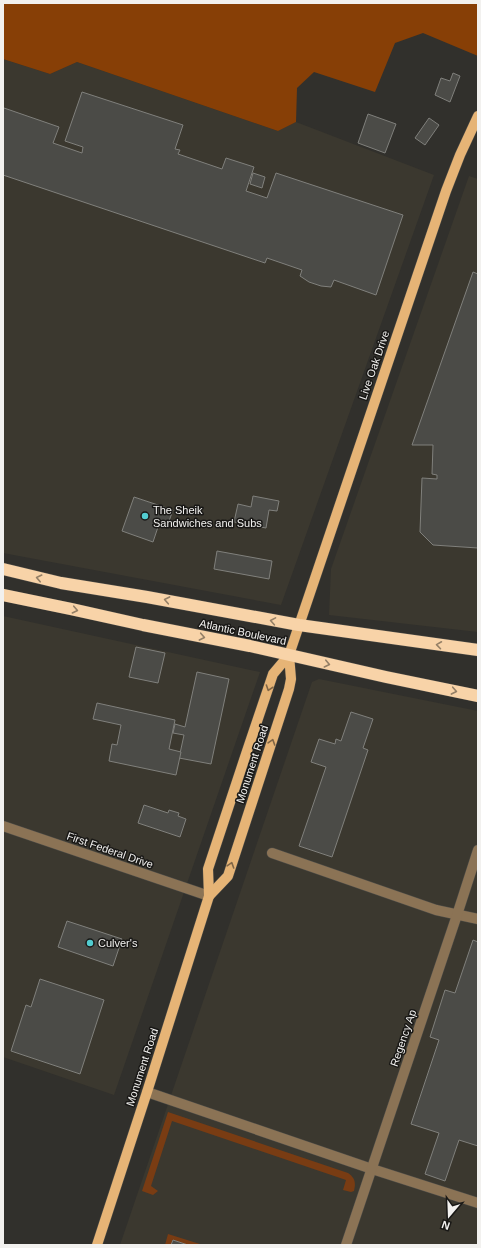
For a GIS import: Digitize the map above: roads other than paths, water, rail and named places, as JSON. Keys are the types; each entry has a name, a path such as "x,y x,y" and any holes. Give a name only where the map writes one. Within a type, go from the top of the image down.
{"highway":[{"name":"Atlantic Boulevard","path":"3,569 61,583 147,596 299,625 478,650"},
{"name":"Atlantic Boulevard","path":"3,595 478,696"}],"main road":[{"name":"Live Oak Drive","path":"299,625 446,191 460,155 478,116"},
{"name":"Monument Road","path":"97,1245 148,1092 209,896 208,869 273,674 289,655 299,625"},
{"name":"Monument Road","path":"209,896 228,876 289,689 291,679 289,655"}],"street":[{"name":"First Federal Drive","path":"3,826 209,896"},
{"name":"Regency Ap","path":"346,1245 458,915 478,850"},
{"path":"272,853 436,910 478,919"},
{"path":"148,1092 372,1169 478,1203"}],"place":[{"name":"The Sheik Sandwiches and Subs","path":"145,516"},
{"name":"Culver's","path":"90,943"}]}
